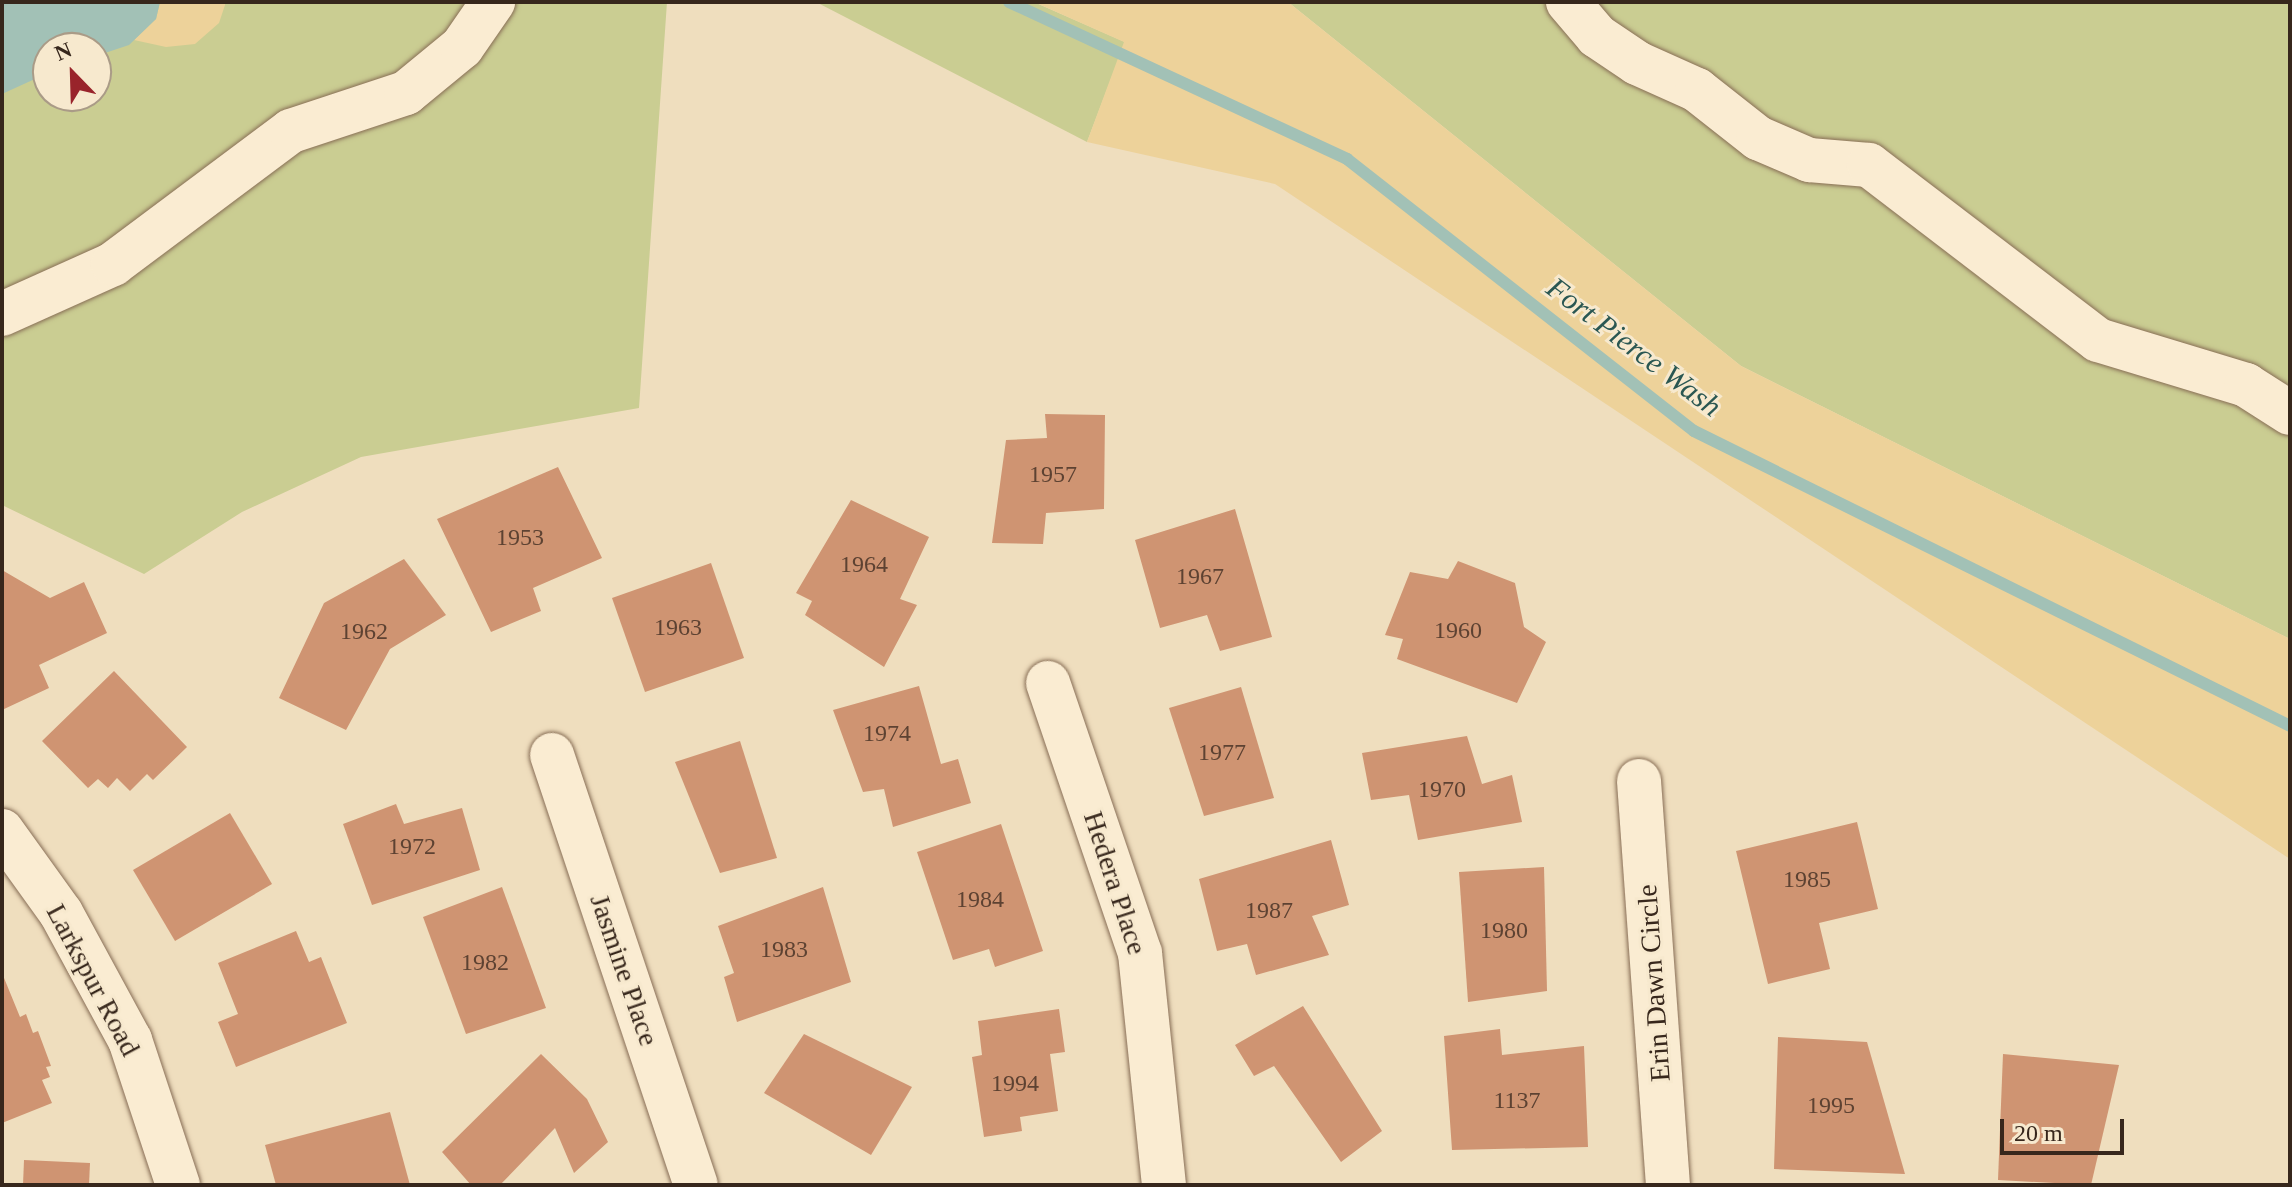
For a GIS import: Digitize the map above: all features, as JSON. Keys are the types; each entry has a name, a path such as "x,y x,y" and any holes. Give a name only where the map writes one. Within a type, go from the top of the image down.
{"street":[{"path":"2,314 113,264 291,131 406,93 462,47 493,2"},
{"path":"1568,2 1597,36 1637,63 1697,90 1758,138 1809,160 1869,165 2098,340 2246,385 2290,413"},
{"name":"Hedera Place","path":"1048,683 1140,953 1164,1185"},
{"name":"Jasmine Place","path":"552,755 696,1185"},
{"name":"Erin Dawn Circle","path":"1639,781 1668,1185"},
{"name":"Larkspur Road","path":"2,831 61,913 130,1040 178,1185"}],"green space":[{"path":"2,2 667,2 639,408 361,457 242,512 144,574 2,505"},
{"path":"816,2 1034,2 1125,42 1087,142"},
{"path":"1288,2 2290,2 2290,639 1741,366"}],"sand":[{"path":"160,2 225,2 225,5 219,23 195,44 166,47 134,40 156,19"},
{"path":"1034,2 1288,2 1741,366 2290,639 2290,859 1275,184 1087,142 1124,42"}],"water":[{"path":"2,2 160,2 156,19 129,45 112,51 112,32 32,32 32,80 2,94"}],"building":[{"path":"1045,414 1105,415 1104,509 1046,513 1043,544 992,543 1006,440 1047,438"},
{"path":"558,467 602,558 533,588 541,611 491,632 437,519"},
{"path":"851,500 929,537 900,599 917,605 884,667 805,615 812,601 796,593"},
{"path":"1235,509 1272,637 1220,651 1207,615 1160,628 1135,540"},
{"path":"404,559 446,615 390,649 346,730 279,698 324,603"},
{"path":"1458,561 1515,583 1524,627 1546,642 1517,703 1397,659 1403,639 1385,635 1410,572 1448,579"},
{"path":"711,563 744,658 645,692 612,598"},
{"path":"2,570 50,598 84,582 107,633 39,665 49,688 2,710"},
{"path":"114,671 187,747 153,780 147,774 130,791 117,778 108,788 98,779 88,788 42,741"},
{"path":"919,686 941,764 958,759 971,803 893,827 884,789 863,792 833,710"},
{"path":"1241,687 1274,798 1204,816 1169,708"},
{"path":"1467,736 1482,784 1512,775 1522,822 1418,840 1409,795 1371,800 1362,753"},
{"path":"740,741 777,858 720,873 675,762"},
{"path":"396,804 404,824 462,808 480,870 372,905 343,824"},
{"path":"230,813 272,884 175,941 133,870"},
{"path":"1857,822 1878,909 1819,923 1830,969 1768,984 1736,851"},
{"path":"1001,824 1043,951 995,967 989,949 953,960 917,852"},
{"path":"1331,840 1349,905 1312,916 1329,955 1256,975 1247,944 1217,951 1199,879"},
{"path":"1544,867 1547,991 1468,1002 1459,872"},
{"path":"502,887 546,1008 466,1034 423,917"},
{"path":"823,887 851,982 737,1022 724,977 734,973 718,926"},
{"path":"296,931 309,962 321,957 347,1023 236,1067 218,1022 238,1014 218,963"},
{"path":"2,973 20,1017 26,1014 33,1033 38,1031 51,1066 46,1067 50,1077 42,1080 52,1103 2,1123"},
{"path":"1303,1006 1382,1131 1341,1162 1274,1066 1254,1076 1235,1045"},
{"path":"1059,1009 1065,1052 1050,1054 1058,1111 1020,1117 1022,1131 984,1137 972,1057 982,1055 978,1021"},
{"path":"1500,1029 1502,1055 1584,1046 1588,1147 1452,1150 1444,1036"},
{"path":"804,1034 912,1087 871,1155 764,1093"},
{"path":"1778,1037 1867,1042 1905,1174 1774,1169"},
{"path":"541,1054 587,1099 608,1142 574,1173 555,1128 500,1185 471,1185 442,1152"},
{"path":"2003,1054 2119,1065 2091,1185 1998,1180"},
{"path":"390,1112 410,1185 276,1185 265,1145"},
{"path":"24,1160 90,1163 89,1185 23,1185"}],"waterway":[{"name":"Fort Pierce Wash","path":"1009,2 1347,159 1694,431 2290,726"}]}
